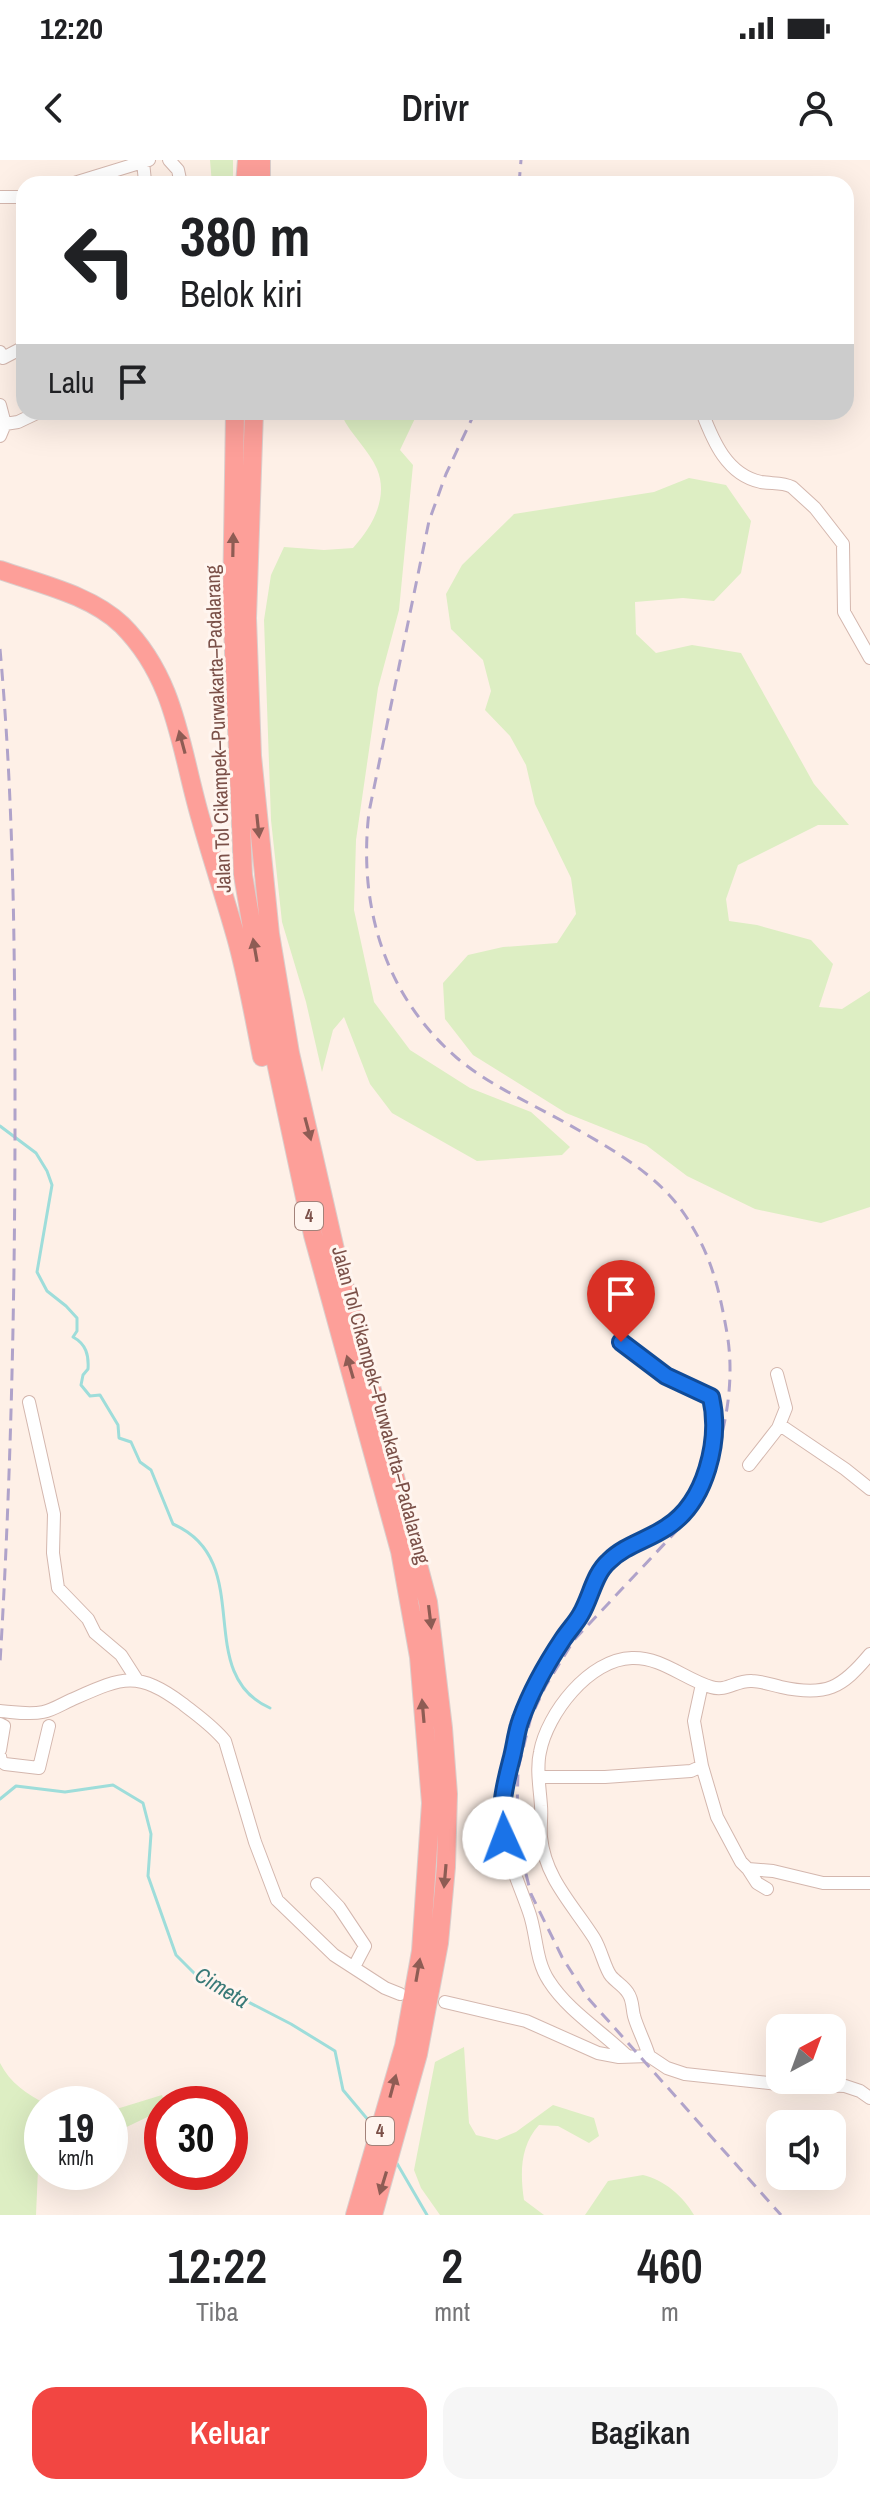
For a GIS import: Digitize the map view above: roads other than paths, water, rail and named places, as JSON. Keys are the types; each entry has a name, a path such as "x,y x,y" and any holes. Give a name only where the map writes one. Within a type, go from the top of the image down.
{"highway":[{"name":"Jalan Tol Cikampek–Purwakarta–Padalarang","path":"235,420 232,603 243,875 271,1039 313,1235 400,1551 419,1657 431,1803 411,2050 355,2215"},
{"name":"Jalan Tol Cikampek–Purwakarta–Padalarang","path":"254,420 247,618 253,769 270,934 290,1053 336,1254 428,1602 448,1794 446,1867 439,1943 373,2215"},
{"path":"0,570 88,602 121,624 151,660 172,705 200,817 236,938 275,1109 298,1161"}],"street":[{"path":"97,176 146,161"},
{"path":"0,372 2,355"},
{"path":"0,405 2,430 22,420"},
{"path":"705,420 716,448 735,468 761,482 784,483 792,487 836,533 843,544 844,612 870,658"},
{"path":"621,1342 666,1376 711,1397 715,1431 708,1462 698,1490 680,1516 653,1536 631,1545 603,1568 581,1615 546,1667 520,1721 504,1786 501,1821 507,1852 531,1916 535,1945 548,1980 628,2057"},
{"path":"749,1465 780,1425 786,1408 777,1374"},
{"path":"29,1402 54,1514 53,1553 58,1588 88,1619 95,1633 121,1655 137,1680"},
{"path":"780,1425 870,1489"},
{"path":"649,2056 634,2017 630,1994 610,1974 594,1938 552,1876 541,1837 539,1754 545,1732 569,1695 592,1674 622,1660 646,1659 670,1667 702,1684 725,1689 753,1681 795,1690 828,1690 852,1675 870,1654"},
{"path":"0,1711 41,1712 98,1687 137,1680 158,1686 213,1728 225,1741 255,1842 277,1900 323,1946 385,1988 400,1994"},
{"path":"702,1684 694,1721 702,1766 723,1831 741,1862 757,1883 767,1889"},
{"path":"0,1724 4,1726 1,1761 39,1768 49,1726"},
{"path":"539,1777 605,1777 691,1771 702,1766"},
{"path":"748,1869 773,1871 823,1883 870,1883"},
{"path":"317,1884 339,1907 365,1946 354,1967"},
{"path":"445,2002 526,2021 598,2053 649,2056 685,2074 778,2084 845,2086 870,2098"}],"waterway":[{"path":"0,1126 36,1153 52,1185 37,1272 47,1291 77,1318 77,1331 73,1337 84,1347 88,1359 88,1369 81,1385 90,1396 100,1395 118,1425 119,1438 131,1442 140,1462 151,1470 173,1524 198,1541 213,1563 233,1670 247,1692 270,1708"},
{"name":"Cimeta","path":"0,1799 16,1786 65,1792 113,1785 143,1803 151,1834 148,1876 176,1955 196,1975 291,2024 335,2051 343,2090 374,2127"},
{"name":"Cimeta","path":"395,2160 427,2215"}],"railway":[{"path":"520,176 521,160"},
{"path":"471,420 446,474 429,521 369,812 368,881 373,914 394,977 411,1006 457,1058 496,1085 615,1152 646,1174 674,1200 694,1229 713,1272 730,1357 730,1382 722,1432 695,1503 683,1524 574,1640 545,1687 531,1717 518,1769 517,1814 521,1854 531,1894 562,1957 588,1998 781,2215"},
{"path":"0,649 11,823 15,1114 12,1388 0,1663"}]}
